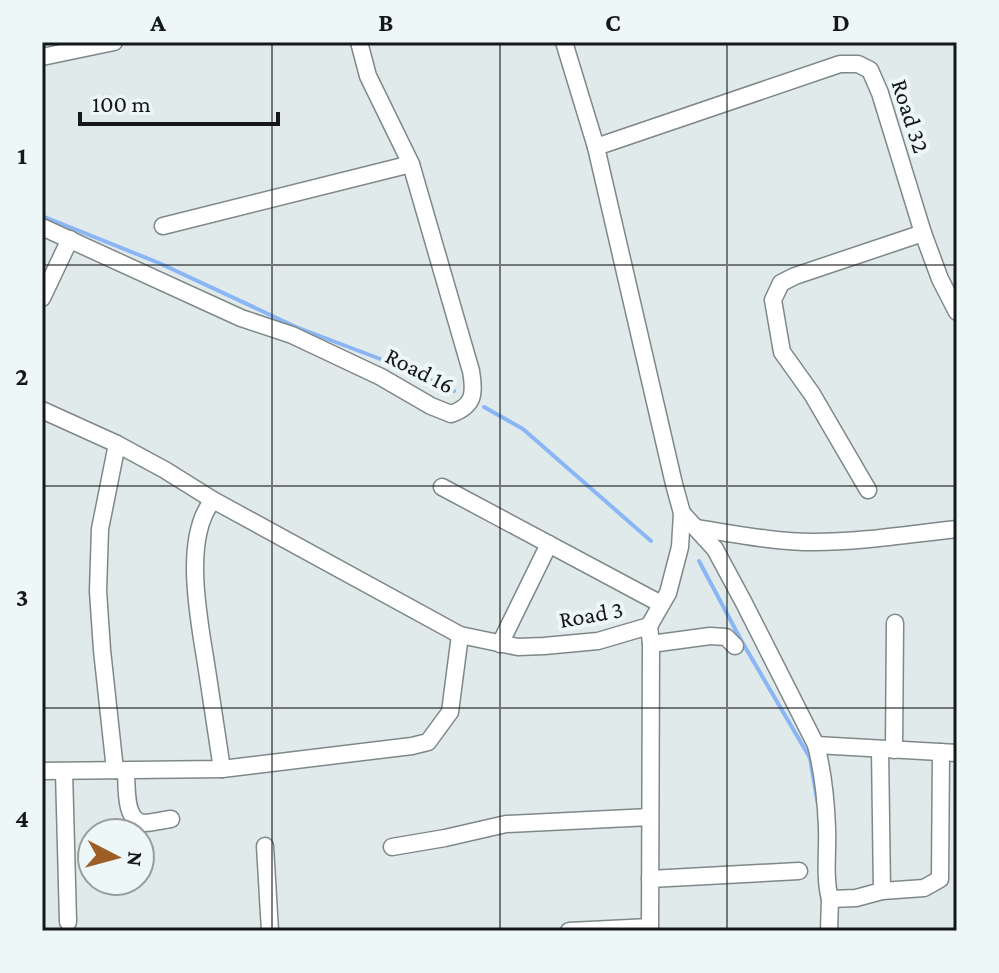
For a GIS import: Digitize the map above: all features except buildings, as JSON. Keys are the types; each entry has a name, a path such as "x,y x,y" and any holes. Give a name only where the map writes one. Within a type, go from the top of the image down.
{"street":[{"path":"42,57 114,42"},
{"name":"Road 16","path":"42,227 241,318 292,335 381,377 431,406 451,414 463,410 471,401 474,385 471,371 411,164 368,76 359,42"},
{"name":"Road 3","path":"42,410 117,444 460,635 518,647 598,641 649,626 668,593 680,547 682,513 596,147 564,42"},
{"name":"Road 32","path":"596,147 840,64 858,64 870,70 880,93 923,233 940,279 957,312"},
{"path":"163,226 411,164"},
{"path":"868,490 812,394 782,352 773,300 781,283 795,276 923,233"},
{"path":"42,298 70,239"},
{"path":"117,444 100,529 98,591 102,650 129,812 135,821 143,823 171,819"},
{"path":"442,487 661,604"},
{"path":"213,500 205,510 197,536 195,593 222,769"},
{"path":"682,513 715,549 816,745 822,767 827,828 829,931"},
{"path":"696,528 812,542 957,529"},
{"path":"500,644 549,544"},
{"path":"882,891 895,623"},
{"path":"569,931 650,929 649,626"},
{"path":"42,771 222,769 428,742 450,712 460,635"},
{"path":"651,644 710,636 726,637 735,646"},
{"path":"816,745 949,753 940,879 924,888 830,899"},
{"path":"64,771 68,922"},
{"path":"392,847 506,824 650,817"},
{"path":"265,846 270,931"},
{"path":"650,879 799,871"}],"waterway":[{"path":"42,216 159,263 296,327 404,368 454,391"},
{"path":"484,407 523,429 651,541"},
{"path":"699,561 810,758 818,805"}]}
